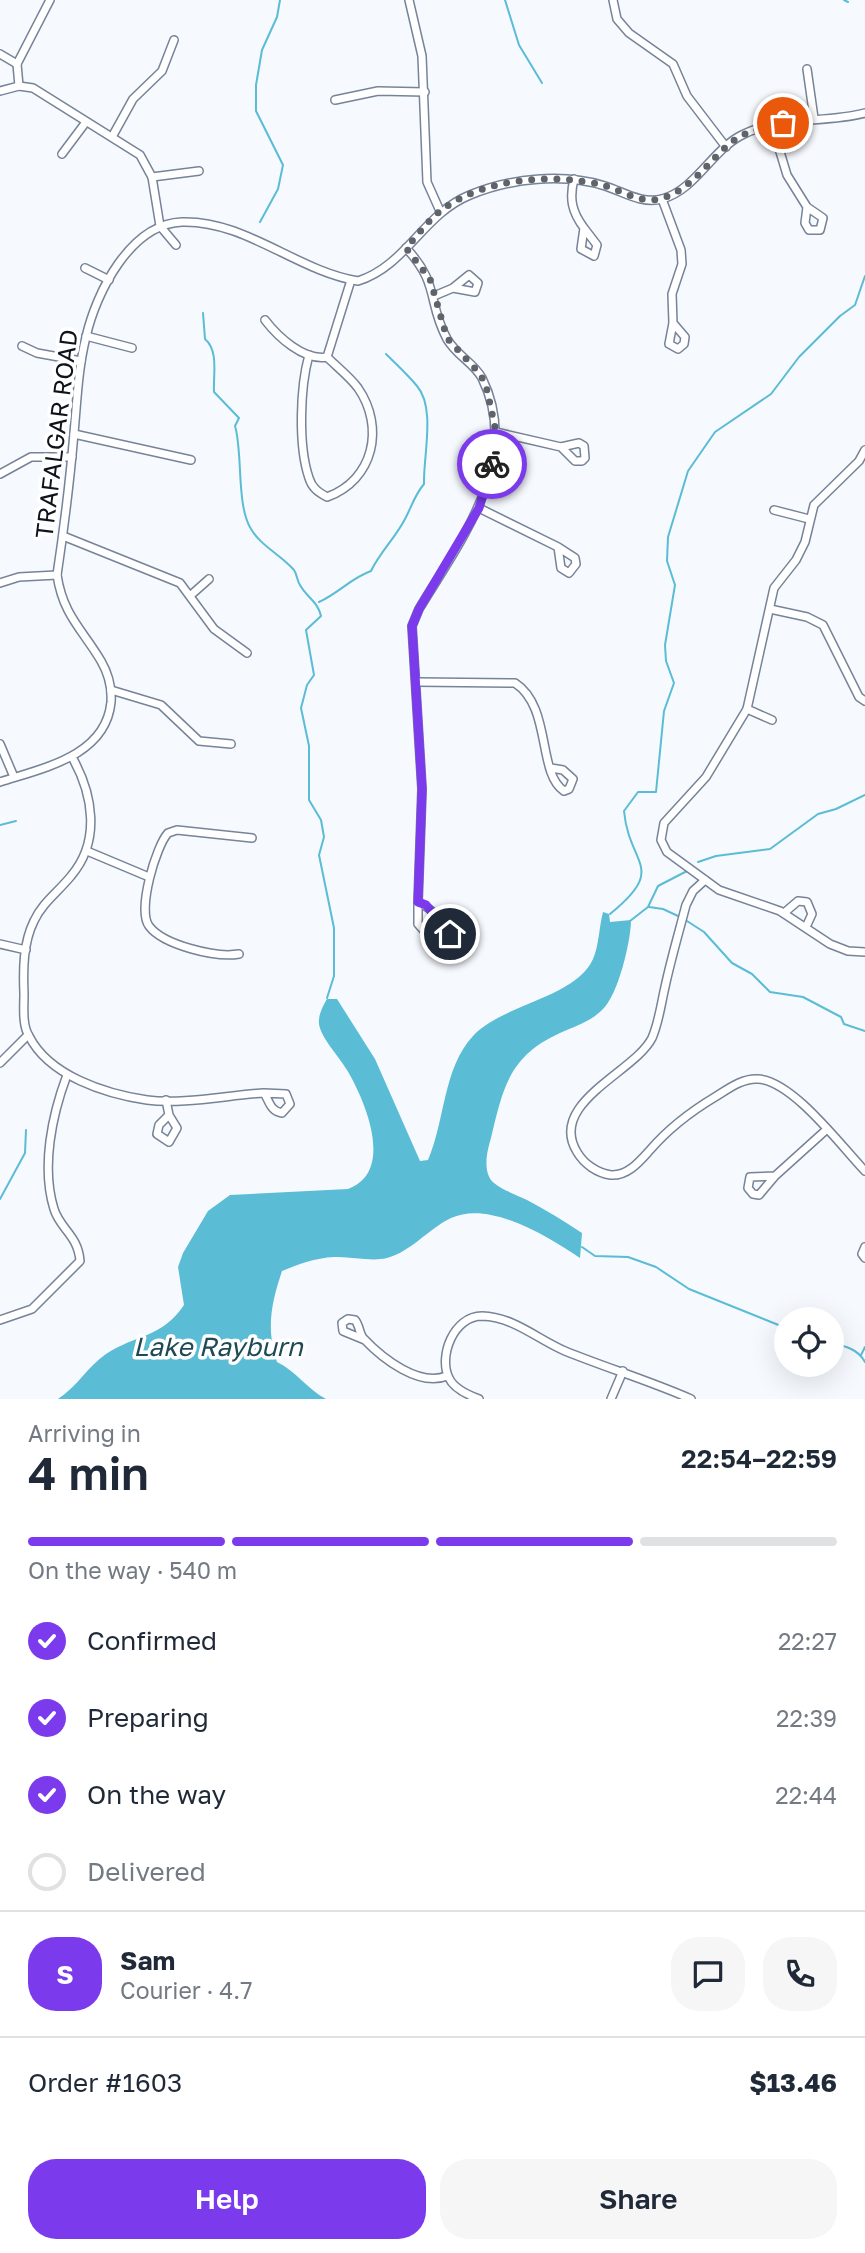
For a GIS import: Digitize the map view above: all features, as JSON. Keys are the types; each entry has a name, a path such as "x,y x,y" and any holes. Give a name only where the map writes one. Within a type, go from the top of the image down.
{"street":[{"path":"19,86 17,64 50,0"},
{"path":"410,0 419,37 425,92 427,182 440,211"},
{"path":"613,0 617,19 629,33 673,64 687,96 726,147"},
{"path":"112,137 133,100 162,71 174,40"},
{"path":"0,54 17,64"},
{"path":"807,69 814,118"},
{"path":"0,91 19,86 33,88 140,155 152,177 160,226 176,245"},
{"path":"335,100 378,91 425,92"},
{"path":"160,226 181,222 232,231 309,266 351,280 370,277 389,267 440,211 484,190 558,177 644,199 662,199 683,188 742,135 772,125 865,113"},
{"path":"62,154 86,122"},
{"path":"772,125 787,175 807,207"},
{"path":"152,177 198,171"},
{"path":"573,179 571,204 574,215 584,228"},
{"path":"662,199 681,250 682,264 672,294 673,323"},
{"name":"TRAFALGAR ROAD","path":"111,690 102,662 64,607 57,575 86,336 109,280 132,247 160,226"},
{"path":"406,248 424,268 447,338 481,375 496,432 493,458 479,508 419,609 412,626 422,789 418,902 418,924 433,941 448,942 450,934 444,925 426,905 418,902"},
{"path":"85,268 109,280"},
{"path":"327,357 351,280"},
{"path":"434,296 453,288"},
{"path":"265,320 281,337 309,355 317,359 327,357"},
{"path":"86,336 132,348"},
{"path":"22,346 37,353 81,361"},
{"path":"309,355 302,405 305,459 309,479 316,491 327,497 351,482 372,455 374,439 366,404 358,387 327,357"},
{"path":"496,432 561,447"},
{"path":"74,434 191,460"},
{"path":"865,450 859,461 814,505 805,542 796,560 774,588 747,709 706,777 664,823 661,840 667,852 696,870 719,890 783,913 830,944 848,951 865,951"},
{"path":"0,474 31,457 72,457"},
{"path":"859,461 865,471"},
{"path":"479,508 558,547"},
{"path":"774,510 809,519"},
{"path":"63,536 172,580 191,595 214,629 247,653"},
{"path":"0,583 19,577 57,575"},
{"path":"191,595 209,579"},
{"path":"770,609 807,617 823,625 859,697 865,701"},
{"path":"417,682 515,683 527,691 535,705 551,768"},
{"path":"0,782 72,757 99,734 107,721 111,690 161,705 199,741 231,744"},
{"path":"747,709 772,720"},
{"path":"0,744 15,777"},
{"path":"72,757 89,796 92,819 87,851 73,874 38,914 27,938 23,974 28,1035 47,1060 67,1075 148,1100 264,1093"},
{"path":"239,954 213,954 176,942 154,931 145,914 149,877 164,837 172,831 252,838"},
{"path":"87,851 149,877"},
{"path":"705,880 693,891 686,905 651,1039 628,1066 585,1100 576,1114 575,1148 583,1161 597,1170 613,1175 629,1170 666,1130 687,1115 740,1082 758,1079 777,1084 865,1171"},
{"path":"783,913 798,901 807,902 812,915 806,927"},
{"path":"0,944 26,950"},
{"path":"0,1063 28,1035"},
{"path":"0,1320 32,1309 80,1261 79,1246 54,1211 50,1189 49,1153 59,1097 67,1075"},
{"path":"166,1100 169,1115"},
{"path":"775,1176 826,1130"},
{"path":"865,1247 862,1254 865,1258"},
{"path":"479,1399 466,1395 447,1376 447,1350 454,1332 478,1316 503,1318 563,1350 691,1399"},
{"path":"365,1340 415,1376 439,1379 447,1376"},
{"path":"611,1399 623,1371"}],"water":[{"name":"Lake Rayburn","path":"603,912 609,914 610,922 631,920 626,954 613,993 597,1014 543,1042 519,1063 511,1075 500,1104 486,1162 490,1179 497,1186 582,1233 580,1258 536,1231 501,1217 466,1214 451,1218 396,1255 387,1258 327,1258 282,1271 271,1316 277,1362 326,1399 58,1399 106,1354 158,1330 176,1316 184,1305 178,1267 183,1253 208,1211 230,1195 348,1189 362,1180 370,1168 372,1135 362,1100 344,1065 320,1030 319,1017 327,999 337,999 375,1059 420,1161 428,1160 450,1079 463,1049 486,1025 555,992 584,972 595,954"}],"waterway":[{"path":"260,222 278,189 283,165 256,111 256,85 262,50 277,17 280,0"},
{"path":"505,0 519,45 542,83"},
{"path":"844,0 848,2"},
{"path":"610,914 637,886 641,875 641,866 627,829 624,811 638,792 656,792 664,711 674,683 666,661 665,645 675,585 667,561 668,537 688,471 715,432 771,394 799,357 840,316 855,305 865,276"},
{"path":"203,313 205,339 214,357 214,392 239,418 235,426 246,519 260,540 294,570 299,583 317,606 321,616 306,630 314,675 307,685 301,708 309,746 309,800 321,820 324,837 319,855 334,928 334,976 327,998"},
{"path":"319,602 371,571 401,526 424,484 427,420 423,395 386,354"},
{"path":"698,862 716,856 770,849 818,814 836,809 865,795"},
{"path":"0,825 16,821"},
{"path":"630,921 648,907 658,886 687,871"},
{"path":"649,907 663,909 678,916"},
{"path":"687,921 704,932 732,963 752,974 770,992 803,997 841,1017 844,1024 865,1031"},
{"path":"0,1199 25,1153 26,1130"},
{"path":"582,1247 595,1256 628,1257 656,1267 689,1289 774,1323"},
{"path":"844,1346 855,1351 865,1362"},
{"path":"861,1355 865,1347"}],"way so far":[{"path":"492,464 496,432 487,390 481,375 456,352 447,338 430,279 406,248 422,229 447,206 470,195 505,185 558,177 606,186 644,199 662,199 683,188 734,140 756,129 783,123"}],"route":[{"path":"450,934 426,905 418,902 422,789 412,626 419,609 479,508 492,464"}]}
